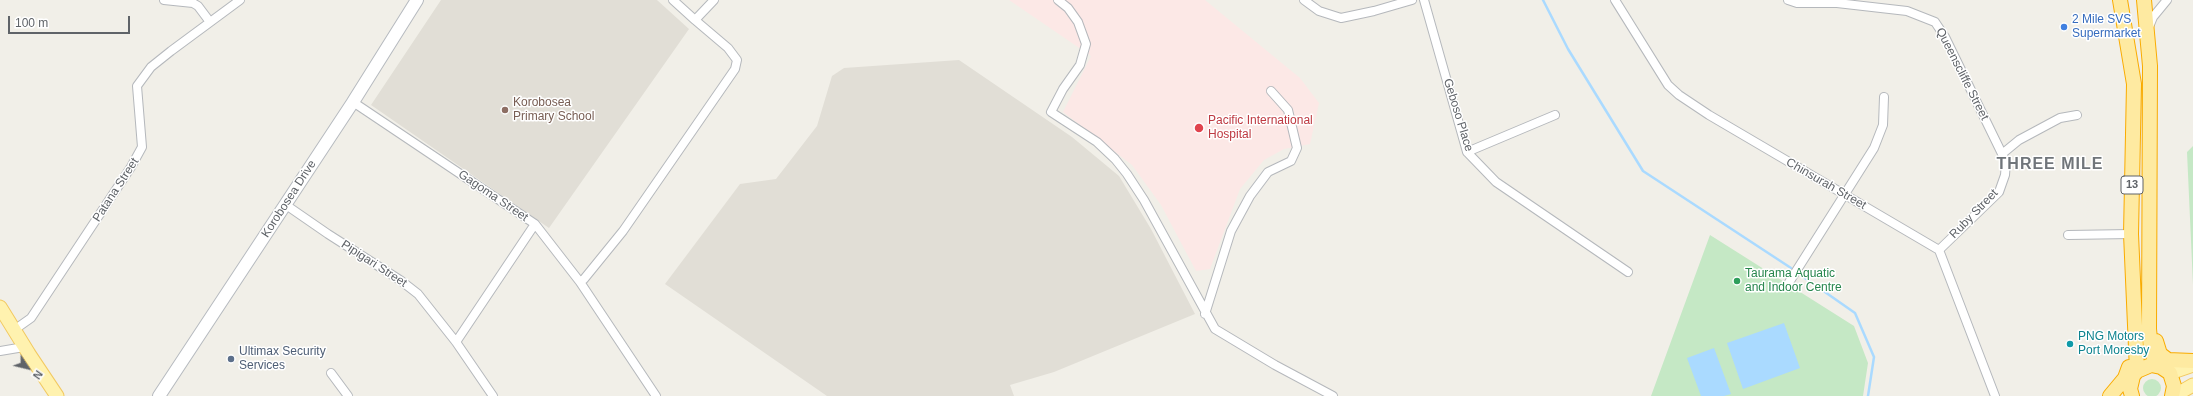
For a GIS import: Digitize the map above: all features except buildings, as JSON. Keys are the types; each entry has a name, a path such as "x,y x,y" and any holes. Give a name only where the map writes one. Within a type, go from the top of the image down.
{"highway":[{"name":"13","path":"2120,0 2134,84 2131,234 2136,371 2130,382 2128,394"},
{"name":"13","path":"2144,0 2150,66 2148,295 2151,349 2156,365"},
{"path":"2148,295 2160,354 2168,360 2193,361"},
{"path":"2110,396 2125,378 2131,359 2135,336"},
{"path":"2136,371 2146,365 2156,365 2170,373 2174,386 2173,396"}],"main road":[{"name":"Korobosea Drive","path":"159,396 353,102 416,0"},
{"path":"0,307 24,347 57,396"},
{"path":"2170,373 2193,365"},
{"path":"2173,396 2193,385"}],"street":[{"path":"164,0 193,3 198,6 210,22"},
{"name":"Patana Street","path":"14,330 31,318 132,167 142,147 137,86 151,68 240,0"},
{"path":"580,282 595,267 623,232 735,69 737,60 728,48 673,0"},
{"path":"695,20 714,0"},
{"path":"1058,0 1068,8 1078,22 1086,44 1080,65 1063,89 1051,112 1097,142 1128,174 1144,200 1215,330 1333,396"},
{"path":"1304,0 1319,11 1341,18 1374,11 1412,0"},
{"name":"Geboso Place","path":"1424,0 1467,152 1496,182 1628,272"},
{"name":"Chinsurah Street","path":"1615,0 1668,85 1679,96 1939,250"},
{"name":"Queenscliffe Street","path":"1788,0 1797,3 1838,2 1907,12 1935,22 1949,44 2006,162 2005,176"},
{"path":"2147,39 2153,16 2160,6 2167,0"},
{"path":"1205,314 1231,231 1250,196 1268,172 1291,161 1296,148 1288,110 1271,91"},
{"path":"1788,284 1874,148 1883,125 1884,97"},
{"name":"Gagoma Street","path":"353,102 535,224 456,342"},
{"path":"2002,154 2019,140 2060,118 2078,114"},
{"path":"1467,152 1555,115"},
{"name":"Ruby Street","path":"1939,250 1999,192 2005,176"},
{"name":"Pipigari Street","path":"286,205 400,280 418,294 456,342 493,396"},
{"path":"535,224 580,282 656,396"},
{"path":"2068,235 2131,234"},
{"path":"1939,250 1995,396"},
{"path":"0,351 24,347"},
{"path":"331,373 348,396"}],"shaded area":[{"name":"Korobosea Primary School","path":"441,0 657,0 689,29 549,228 371,105"},
{"name":"Pacific International Hospital","path":"1009,0 1205,0 1300,78 1319,103 1310,144 1284,149 1264,160 1240,189 1210,269 1196,271 1161,205 1132,165 1063,112 1091,56"},
{"path":"959,60 1072,137 1119,176 1151,229 1195,314 1054,372 1010,385 1014,396 827,396 665,284 740,184 776,179 817,126 832,76 844,68"}],"green space":[{"path":"2193,146 2193,285 2187,152"},
{"name":"Taurama Aquatic and Indoor Centre","path":"1710,235 1854,326 1868,363 1863,396 1651,396"},
{"path":"2152,379 2158,382 2161,388 2158,394 2152,397 2146,394 2143,388 2146,382"}],"water":[{"path":"1784,323 1800,368 1743,389 1727,343"},
{"path":"1714,348 1731,394 1724,396 1701,396 1687,358"}],"waterway":[{"path":"1543,0 1568,49 1643,171 1791,268"},
{"path":"1802,276 1855,313 1874,357 1868,396"}],"place":[{"name":"2 Mile SVS Supermarket","path":"2064,27"},
{"name":"Korobosea Primary School","path":"505,110"},
{"name":"Pacific International Hospital","path":"1199,128"},
{"name":"Taurama Aquatic and Indoor Centre","path":"1737,281"},
{"name":"PNG Motors Port Moresby","path":"2070,344"},
{"name":"Ultimax Security Services","path":"231,359"}],"district":[{"name":"THREE MILE","path":"2050,165"}]}
